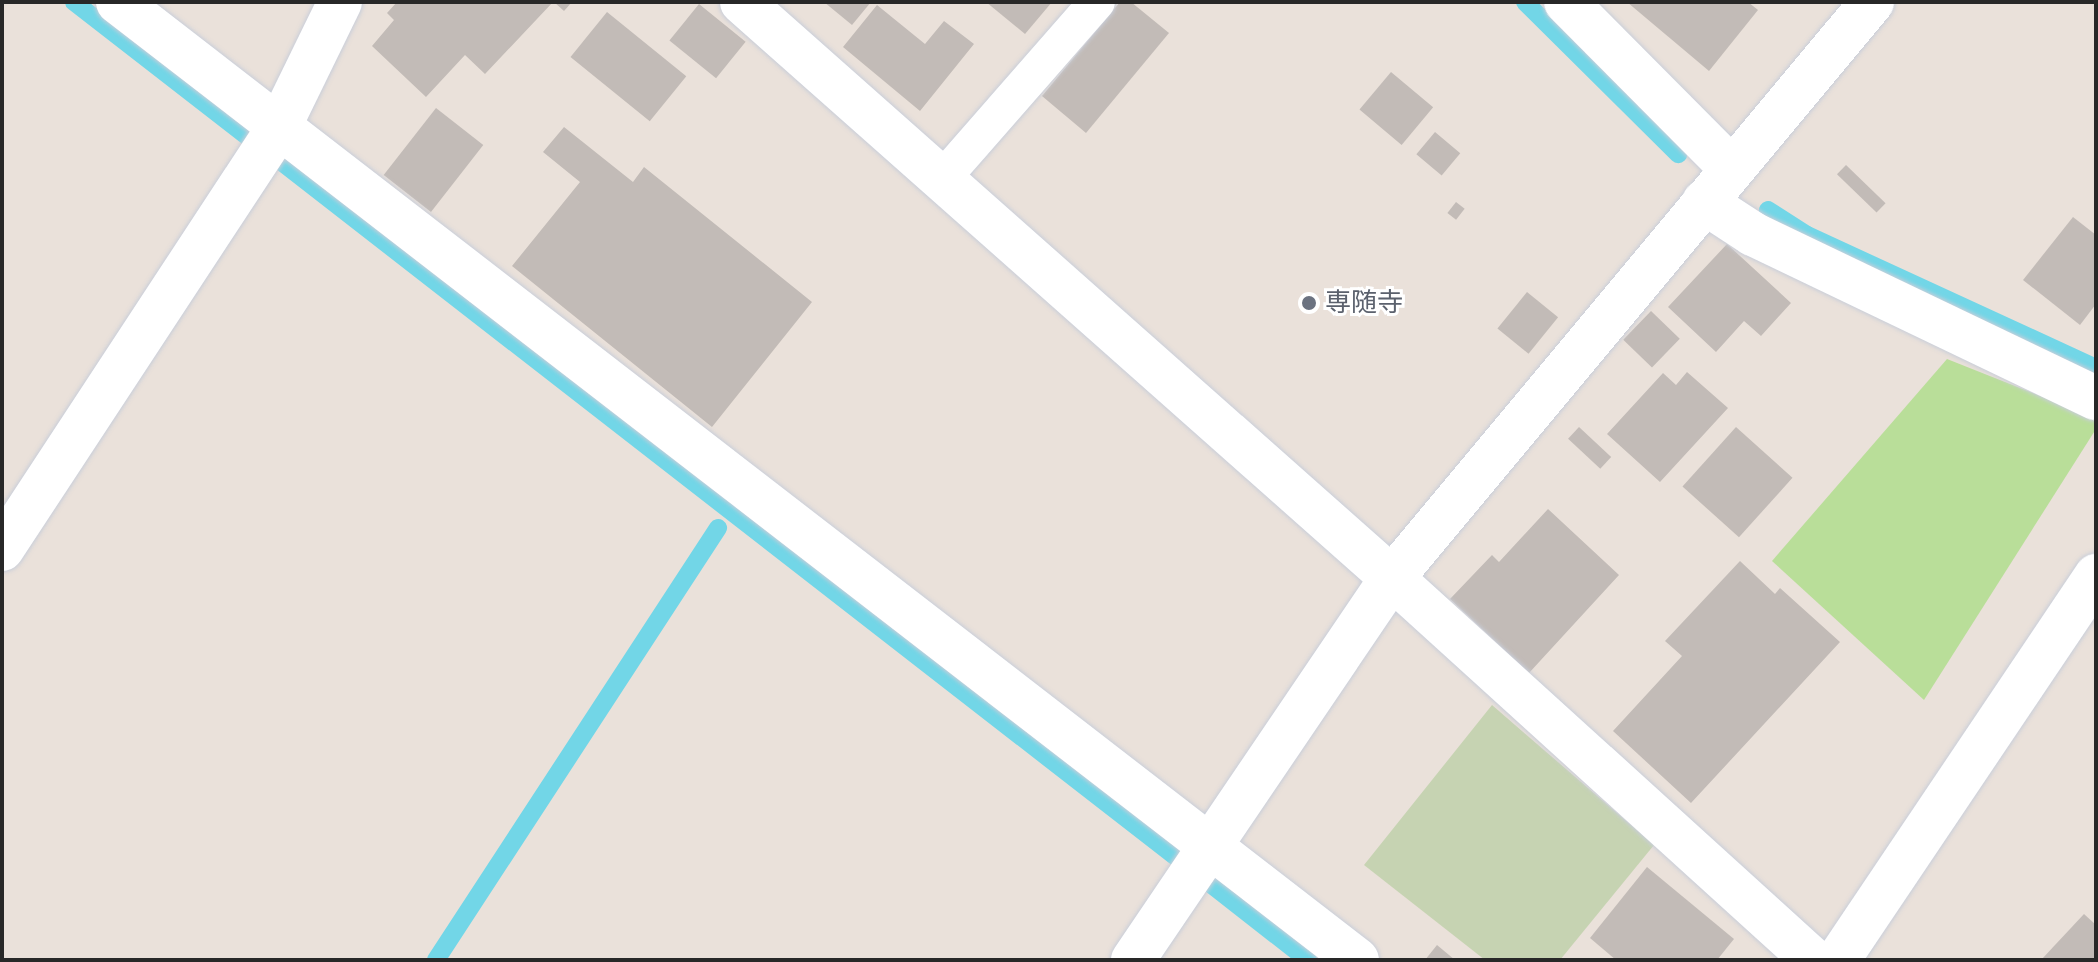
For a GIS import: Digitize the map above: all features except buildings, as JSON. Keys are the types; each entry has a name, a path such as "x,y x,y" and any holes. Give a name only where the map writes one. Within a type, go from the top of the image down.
{"street":[{"path":"118,2 1357,960"},
{"path":"2,549 279,127 340,2"},
{"path":"742,2 1392,578 1813,960"},
{"path":"1566,2 1732,169"},
{"path":"1133,960 1392,578 1872,2"},
{"path":"1704,202 1753,234 2096,398"},
{"path":"1838,960 2096,576"}],"lane":[{"path":"942,179 1097,2"}],"green space":[{"path":"1947,359 2096,418 2096,429 1924,700 1772,561"},
{"path":"1492,705 1654,845 1560,960 1485,960 1364,865"}],"waterway":[{"path":"74,2 253,141"},
{"path":"1525,2 1678,154"},
{"path":"279,160 1181,861"},
{"path":"1768,210 1807,235 2096,368"},
{"path":"436,960 718,528"},
{"path":"1208,882 1308,960"}],"place":[{"name":"専随寺","path":"1309,303"}]}
